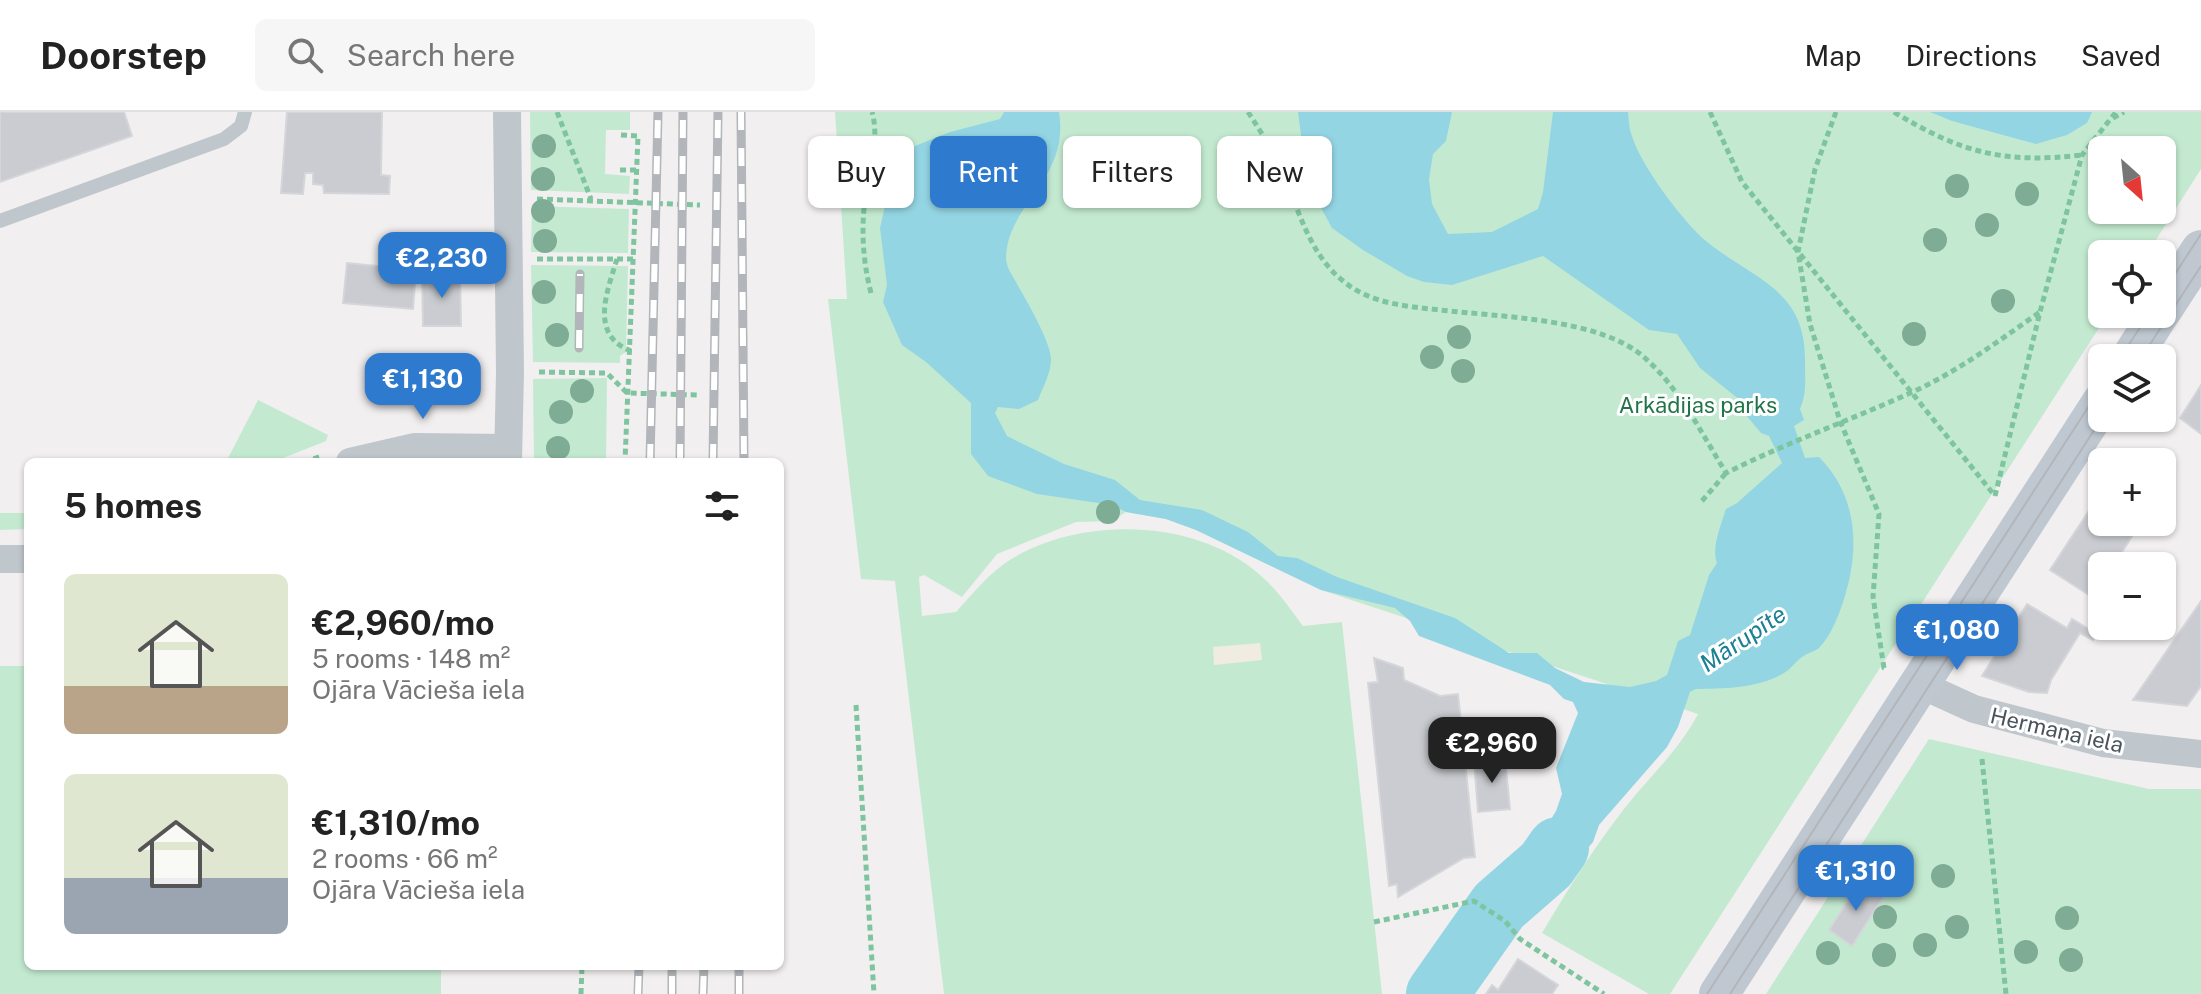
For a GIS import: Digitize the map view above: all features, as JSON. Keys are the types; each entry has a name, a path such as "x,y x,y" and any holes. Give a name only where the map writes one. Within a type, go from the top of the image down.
{"street":[{"path":"367,458 415,447 508,455 507,112"},
{"path":"2176,289 2201,250"},
{"path":"1719,994 1902,676 2088,421"},
{"path":"0,559 24,559"},
{"name":"Hermaņa iela","path":"1902,676 1974,709 2103,743 2201,754"}],"lane":[{"path":"0,221 224,139 241,126 245,112"}],"path":[{"path":"557,112 591,199"},
{"path":"871,293 865,269 863,237 874,145 872,112"},
{"path":"1248,112 1278,162 1317,254 1342,280 1369,298 1406,306 1545,322 1599,333 1623,343 1646,359 1680,400 1726,473"},
{"path":"1710,112 1742,182 1995,496 2082,155 2114,115 2124,112"},
{"path":"1836,112 1815,169 1798,252 1810,324 1840,421 1879,514 1873,597 1902,676"},
{"path":"1894,112 1965,148 2008,158 2041,160 2082,155"},
{"path":"621,135 638,136 625,458"},
{"path":"620,170 637,170"},
{"path":"508,198 700,205"},
{"path":"508,259 634,259"},
{"path":"617,259 603,308 606,333 631,351"},
{"path":"1702,501 1726,473 1771,450 1910,393 1972,360 2040,312"},
{"path":"510,372 607,373 627,393 698,395"},
{"path":"856,705 874,994"},
{"path":"1982,759 2006,994"},
{"path":"1374,922 1474,901 1505,921 1520,939 1604,994"},
{"path":"581,994 582,970"}],"green space":[{"path":"530,112 630,112 630,130 606,130 605,174 630,176 629,194 531,190"},
{"name":"Arkādijas parks","path":"835,112 2201,112 2201,169 2176,208 2176,136 2088,136 2088,224 2166,224 2156,240 2088,240 2088,328 2099,328 1670,994 1649,994 1542,933 1599,843 1677,746 1698,714 1321,590 1196,530 1166,519 1126,512 1112,521 1076,522 997,554 962,597 924,575 919,577 922,616 956,612 997,569 1042,544 1106,530 1140,530 1173,534 1234,556 1266,581 1303,626 1342,622 1382,994 944,994 895,581 861,579 828,299 847,299 841,208 914,208 914,136 837,136"},
{"path":"532,206 629,209 628,253 531,252"},
{"path":"531,265 628,266 626,352 620,356 620,363 533,362"},
{"path":"607,378 606,458 534,458 533,379"},
{"path":"258,400 328,435 326,441 283,458 228,458"},
{"path":"0,513 24,513 24,529 0,530"},
{"path":"0,666 24,666 24,970 441,970 441,994 0,994"},
{"path":"1929,739 2149,789 2201,789 2201,994 1766,994"}],"sand":[{"path":"1260,643 1262,660 1214,665 1213,647"}],"water":[{"path":"1004,112 1059,112 1060,136 1056,156 1047,174 1047,136 940,136 1000,119"},
{"path":"1298,112 1452,112 1446,141 1433,154 1429,179 1432,204 1448,234 1492,232 1538,209 1553,112 1628,112 1630,130 1637,148 1675,207 1706,241 1773,288 1796,317 1803,336 1805,379 1800,409 1804,420 1794,426 1805,458 1819,457 1832,472 1842,489 1852,524 1849,580 1834,625 1819,648 1774,678 1742,687 1696,689 1690,692 1678,727 1667,747 1599,825 1593,842 1539,905 1522,914 1508,914 1494,900 1492,892 1533,849 1556,811 1562,794 1556,768 1578,713 1573,702 1564,699 1550,685 1419,636 1410,621 1395,608 1321,590 1196,530 1166,519 1126,512 1112,505 1037,494 988,476 971,454 971,403 926,362 902,345 883,302 887,285 880,228 884,208 914,208 915,146 930,140 930,208 1025,208 1009,239 1007,265 1043,333 1051,359 1038,400 1019,409 998,407 995,413 1007,436 1064,464 1115,480 1140,500 1202,510 1248,532 1278,556 1297,558 1337,577 1455,618 1509,653 1537,653 1555,668 1584,682 1630,687 1667,675 1678,641 1690,635 1709,575 1717,563 1716,544 1726,509 1782,463 1769,436 1761,433 1740,408 1741,401 1700,368 1677,334 1649,330 1543,256 1452,285 1424,282 1407,276 1363,250 1332,228 1321,208 1332,208 1332,136 1301,136"},
{"path":"1930,112 2092,112 2087,123 2067,135 2036,144"}],"building":[{"path":"0,112 124,112 132,136 0,182"},
{"path":"287,112 382,112 381,175 390,176 389,194 324,193 323,185 313,184 313,173 305,173 303,194 281,193"},
{"path":"347,263 416,270 413,309 343,303"},
{"path":"422,273 460,273 461,326 423,326"},
{"path":"2201,385 2201,434 2180,418"},
{"path":"2088,512 2088,536 2132,536 2122,552 2088,552 2088,594 2050,570"},
{"path":"2201,601 2201,686 2187,706 2133,700 2176,640"},
{"path":"2027,604 2067,628 2072,619 2088,629 2088,637 2080,633 2051,680 2047,693 2029,692 1982,676"},
{"path":"1374,658 1403,668 1404,680 1440,696 1458,694 1475,857 1464,858 1398,897 1397,884 1389,886 1368,683 1378,682"},
{"path":"1505,758 1510,809 1478,812 1474,761"},
{"path":"1860,881 1884,896 1852,946 1829,930"},
{"path":"1518,959 1558,985 1552,994 1486,994 1492,985 1498,990"}],"waterway":[{"name":"Mārupīte","path":"1437,994 1499,906 1546,865 1558,848"}],"tram line":[{"path":"2176,272 2201,234"},
{"path":"2150,344 2201,266"},
{"path":"2129,344 2140,328"},
{"path":"1707,994 2088,408"},
{"path":"1730,994 2093,432"}],"railway":[{"path":"650,458 658,112"},
{"path":"680,458 683,112"},
{"path":"713,458 718,112"},
{"path":"741,112 744,458"},
{"path":"579,348 580,274"},
{"path":"638,994 639,970"},
{"path":"672,970 672,994"},
{"path":"703,994 704,970"},
{"path":"739,970 739,994"}]}
